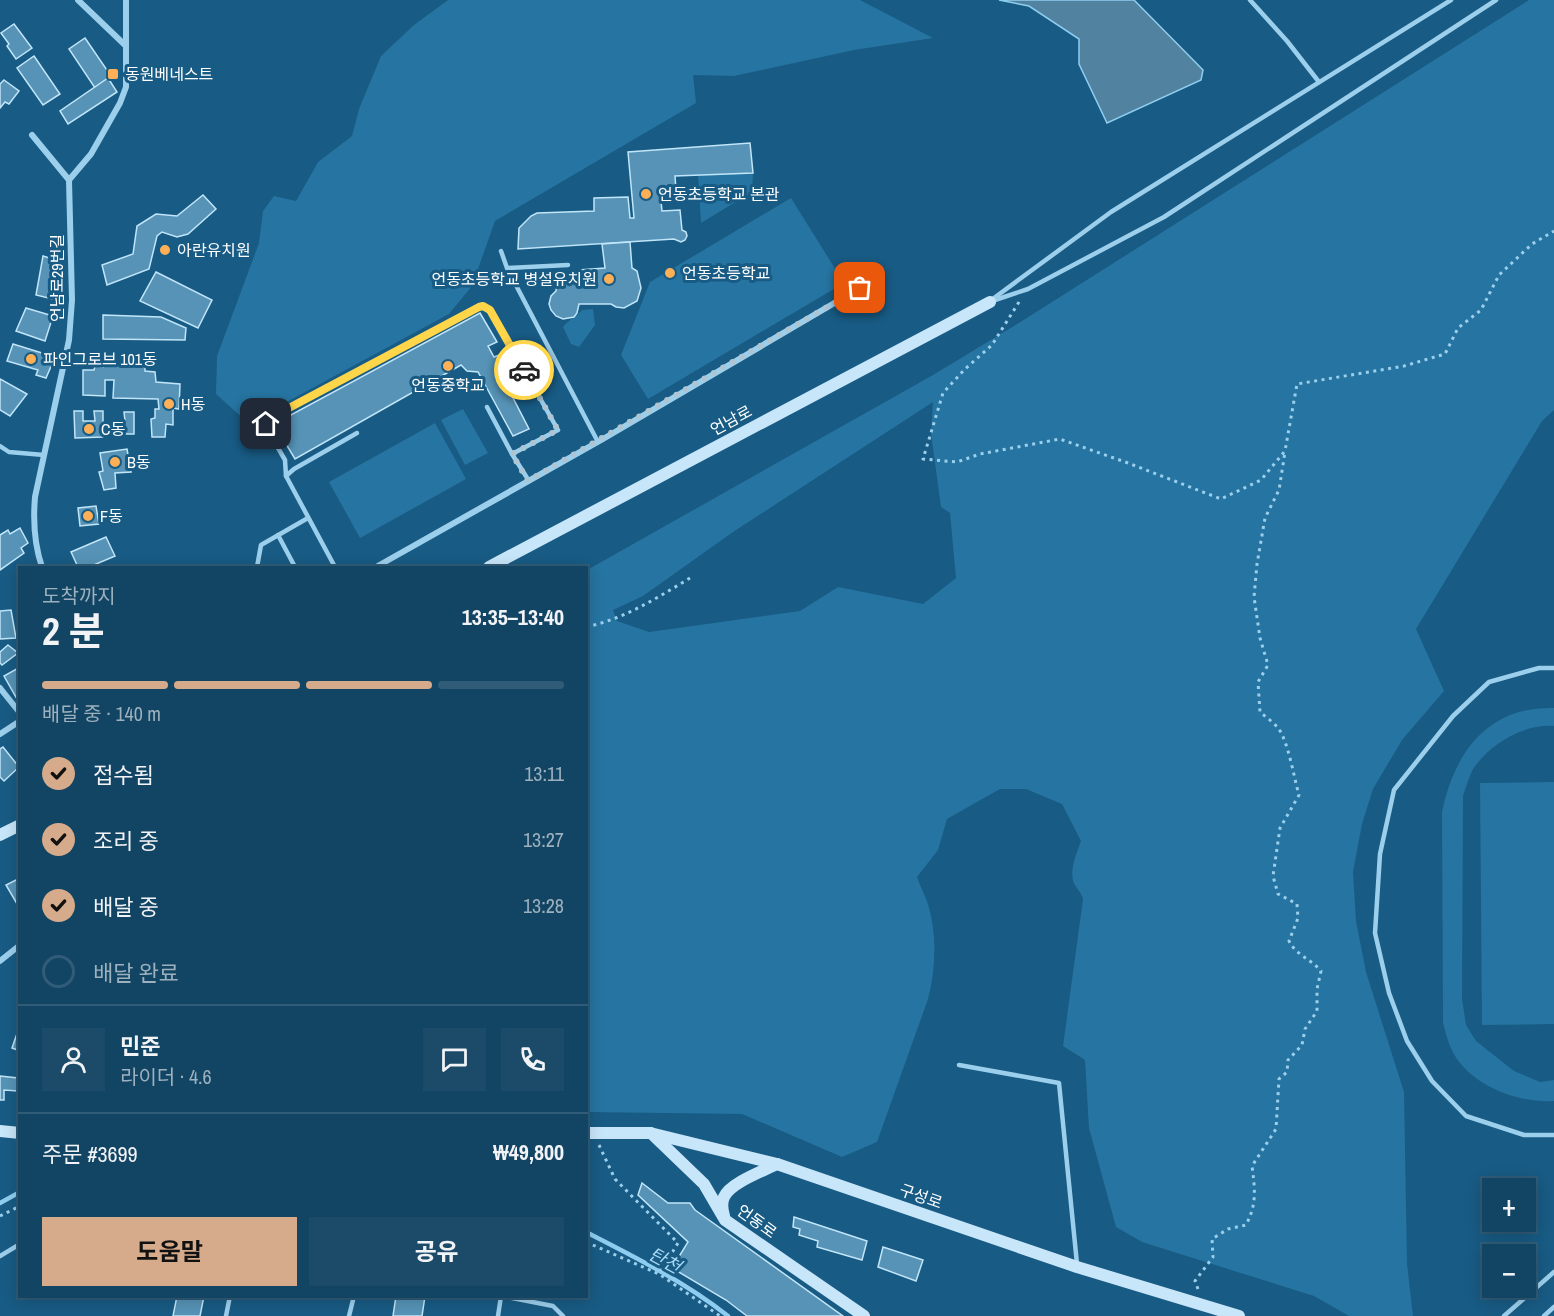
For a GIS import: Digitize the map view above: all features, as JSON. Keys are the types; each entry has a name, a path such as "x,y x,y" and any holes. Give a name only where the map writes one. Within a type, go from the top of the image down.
{"main road":[{"name":"언남로","path":"491,566 990,302"},
{"path":"0,835 18,826"},
{"path":"0,1131 18,1132"},
{"name":"구성로","path":"590,1132 650,1132 777,1164 1077,1267 1239,1316"},
{"name":"언동로","path":"650,1132 704,1185 725,1220 864,1316"},
{"path":"725,1220 722,1205 724,1196 731,1188 777,1164"}],"street":[{"path":"78,0 126,46"},
{"path":"32,135 69,180 90,154 120,103 126,87 126,0"},
{"name":"언남로29번길","path":"42,566 33,519 35,497 70,327 72,300 69,180"},
{"path":"378,566 598,442 860,288"},
{"path":"0,688 18,710"},
{"path":"0,734 18,721"},
{"path":"0,961 18,947"}],"lane":[{"path":"1250,0 1287,41 1319,82"},
{"path":"990,302 1111,212 1451,0"},
{"path":"990,302 1028,289 1164,217 1496,0"},
{"path":"501,251 507,268 598,442"},
{"path":"507,268 568,265"},
{"path":"334,566 286,476 285,460 267,429 266,424 272,417 483,306 490,310 558,430 512,454"},
{"path":"487,407 528,481"},
{"path":"286,476 294,469 357,433"},
{"path":"0,446 9,452 44,455"},
{"path":"257,566 261,545 308,518"},
{"path":"278,535 294,566"},
{"path":"1554,668 1539,668 1489,682 1453,716 1394,790 1380,854 1375,933 1389,993 1407,1041 1432,1081 1466,1116 1524,1135 1554,1135"},
{"path":"959,1065 1059,1083 1077,1267"},
{"path":"0,1256 18,1245"},
{"path":"1504,1316 1554,1272"},
{"path":"226,1316 230,1298"},
{"path":"350,1316 354,1298"},
{"path":"498,1316 502,1298"},
{"path":"512,1298 553,1306 563,1316"},
{"path":"1544,1316 1554,1307"}],"path":[{"path":"1204,1305 1195,1281 1213,1257 1212,1239 1228,1229 1246,1225 1253,1210 1255,1189 1252,1166 1276,1129 1280,1079 1287,1072 1287,1060 1302,1045 1305,1029 1317,1011 1317,989 1321,971 1315,964 1294,950 1288,941 1298,918 1297,904 1278,894 1273,876 1280,828 1299,795 1286,743 1278,728 1260,712 1258,682 1268,665 1260,638 1254,597 1265,518 1279,490 1297,384 1404,366 1445,354 1458,328 1481,310 1499,275 1532,244 1554,231"},
{"path":"1028,289 992,345 943,393 923,459 957,462 980,454 1060,439 1221,499 1261,480 1285,451"},
{"path":"588,626 644,606 690,578"},
{"path":"590,1132 615,1179 678,1243 659,1274"},
{"path":"0,1216 18,1207"},
{"path":"588,1243 659,1274 720,1316"}],"shaded area":[{"path":"448,0 860,0 933,38 854,50 734,76 693,75 696,103 495,221 472,286 449,314 259,417 258,432 216,394 217,356 259,243 263,211 274,196 296,201 318,162 352,136 359,109 381,56 414,25"},
{"path":"999,0 1134,0 1203,70 1201,80 1107,123 1079,64 1079,39 1029,6"},
{"path":"1529,0 1554,0 1554,410 1542,421 1416,629 1444,691 1402,740 1373,789 1362,824 1353,872 1356,921 1366,972 1404,1092 1407,1264 1413,1316 1349,1316 1314,1296 1142,1242 1116,1227 1089,1128 1085,1060 1063,1046 1083,899 1072,876 1074,860 1081,841 1062,804 1026,789 1000,789 947,819 938,850 917,877 928,904 933,927 933,975 928,999 877,1142 842,1157 742,1114 588,1112 588,569 933,375","holes":["933,402 931,434 941,507 950,513 956,578 923,604 838,587 800,611 649,632 617,621 613,610 643,596 733,532"]},
{"path":"753,173 752,192 701,223 698,175"},
{"path":"791,198 844,283 648,399 621,355 650,282"},
{"path":"593,309 595,325 579,347 571,344 563,327 582,310"},
{"path":"463,409 488,453 465,465 441,420"},
{"path":"435,423 466,479 360,538 329,482"},
{"path":"1554,708 1554,726 1542,726 1519,732 1488,751 1473,769 1463,796 1462,999 1466,1025 1476,1041 1514,1071 1540,1082 1554,1080 1554,1101 1541,1101 1515,1097 1479,1080 1460,1063 1448,1039 1443,1023 1442,812 1455,771 1465,753 1478,737 1493,724 1510,715 1531,709"},
{"path":"1554,782 1554,1024 1482,1025 1480,783"}],"building":[{"path":"14,24 32,48 16,59 1,33"},
{"path":"85,38 111,76 95,88 69,49"},
{"path":"34,56 60,94 43,105 17,68"},
{"path":"108,78 117,92 68,124 60,111"},
{"path":"4,80 19,91 9,104 5,102 0,108 0,84"},
{"name":"언동초등학교 본관","path":"750,143 753,173 675,176 676,190 660,191 662,211 680,210 682,230 687,236 681,242 674,239 518,249 519,228 537,213 594,211 594,198 628,197 630,218 634,218 628,152"},
{"path":"203,195 216,209 188,234 177,237 162,232 157,236 149,269 107,285 102,265 133,254 137,226 156,214 177,216"},
{"name":"언동초등학교 병설유치원","path":"630,242 632,268 637,271 641,288 637,301 624,308 611,304 579,304 574,317 563,319 556,316 549,304 551,296 556,291 557,281 579,281 579,270 605,268 602,244"},
{"path":"43,256 60,261 61,301 36,295"},
{"path":"156,272 212,300 198,328 140,301"},
{"path":"26,308 53,316 45,341 16,331"},
{"path":"480,313 497,342 488,346 494,357 502,354 519,385 509,390 529,429 513,436 478,372 467,371 461,365 295,459 274,424"},
{"path":"103,315 161,317 186,328 185,340 103,339"},
{"name":"파인그로브 101동","path":"13,344 55,357 46,378 36,375 38,370 7,361"},
{"name":"H동","path":"103,365 145,367 145,371 155,372 156,382 180,384 179,409 173,408 173,425 166,424 165,437 152,437 151,419 155,418 155,409 159,409 158,399 113,398 114,380 105,380 105,396 83,395 83,370 94,370 95,366 103,367"},
{"path":"0,379 27,394 10,416 0,410"},
{"name":"C동","path":"74,411 83,411 83,421 95,421 94,411 103,411 103,437 75,438"},
{"path":"124,412 134,412 134,434 115,434 115,422 125,421"},
{"name":"B동","path":"127,449 131,472 115,473 116,488 104,490 99,472 103,471 100,453"},
{"name":"F동","path":"96,506 99,524 80,526 78,508"},
{"path":"20,528 28,543 21,548 24,553 0,570 0,535 8,530 10,534"},
{"path":"106,537 115,556 91,566 78,566 71,552"},
{"path":"11,610 16,638 0,639 0,611"},
{"path":"8,645 18,653 2,665 0,652"},
{"path":"18,668 17,699 4,676"},
{"path":"3,747 18,766 4,781 0,777 0,749"},
{"path":"18,879 18,906 6,885"},
{"path":"18,1031 18,1050 12,1048"},
{"path":"0,1076 18,1078 18,1091 4,1090 4,1100 0,1100"},
{"path":"642,1183 668,1203 690,1203 695,1210 843,1316 747,1316 726,1300 672,1268 688,1242 638,1195"},
{"path":"794,1217 867,1241 862,1260 817,1247 818,1241 799,1235 800,1229 793,1227"},
{"path":"883,1247 923,1260 916,1281 878,1267"},
{"path":"177,1298 204,1298 200,1316 173,1316"},
{"path":"396,1298 425,1298 422,1316 393,1316"}],"waterway":[{"name":"탄천","path":"0,1203 18,1193"},
{"name":"탄천","path":"588,1233 677,1281 728,1316"}],"way so far":[{"path":"524,370 558,430 512,454 528,481 860,288"}],"place":[{"name":"동원베네스트","path":"113,74"},
{"name":"언동초등학교 본관","path":"646,194"},
{"name":"아란유치원","path":"165,250"},
{"name":"언동초등학교","path":"670,273"},
{"name":"언동초등학교 병설유치원","path":"609,279"},
{"name":"파인그로브 101동","path":"31,359"},
{"name":"언동중학교","path":"448,366"},
{"name":"H동","path":"169,404"},
{"name":"C동","path":"89,429"},
{"name":"B동","path":"115,462"},
{"name":"F동","path":"88,516"}],"route":[{"path":"266,424 272,417 483,306 490,310 524,370"}]}
